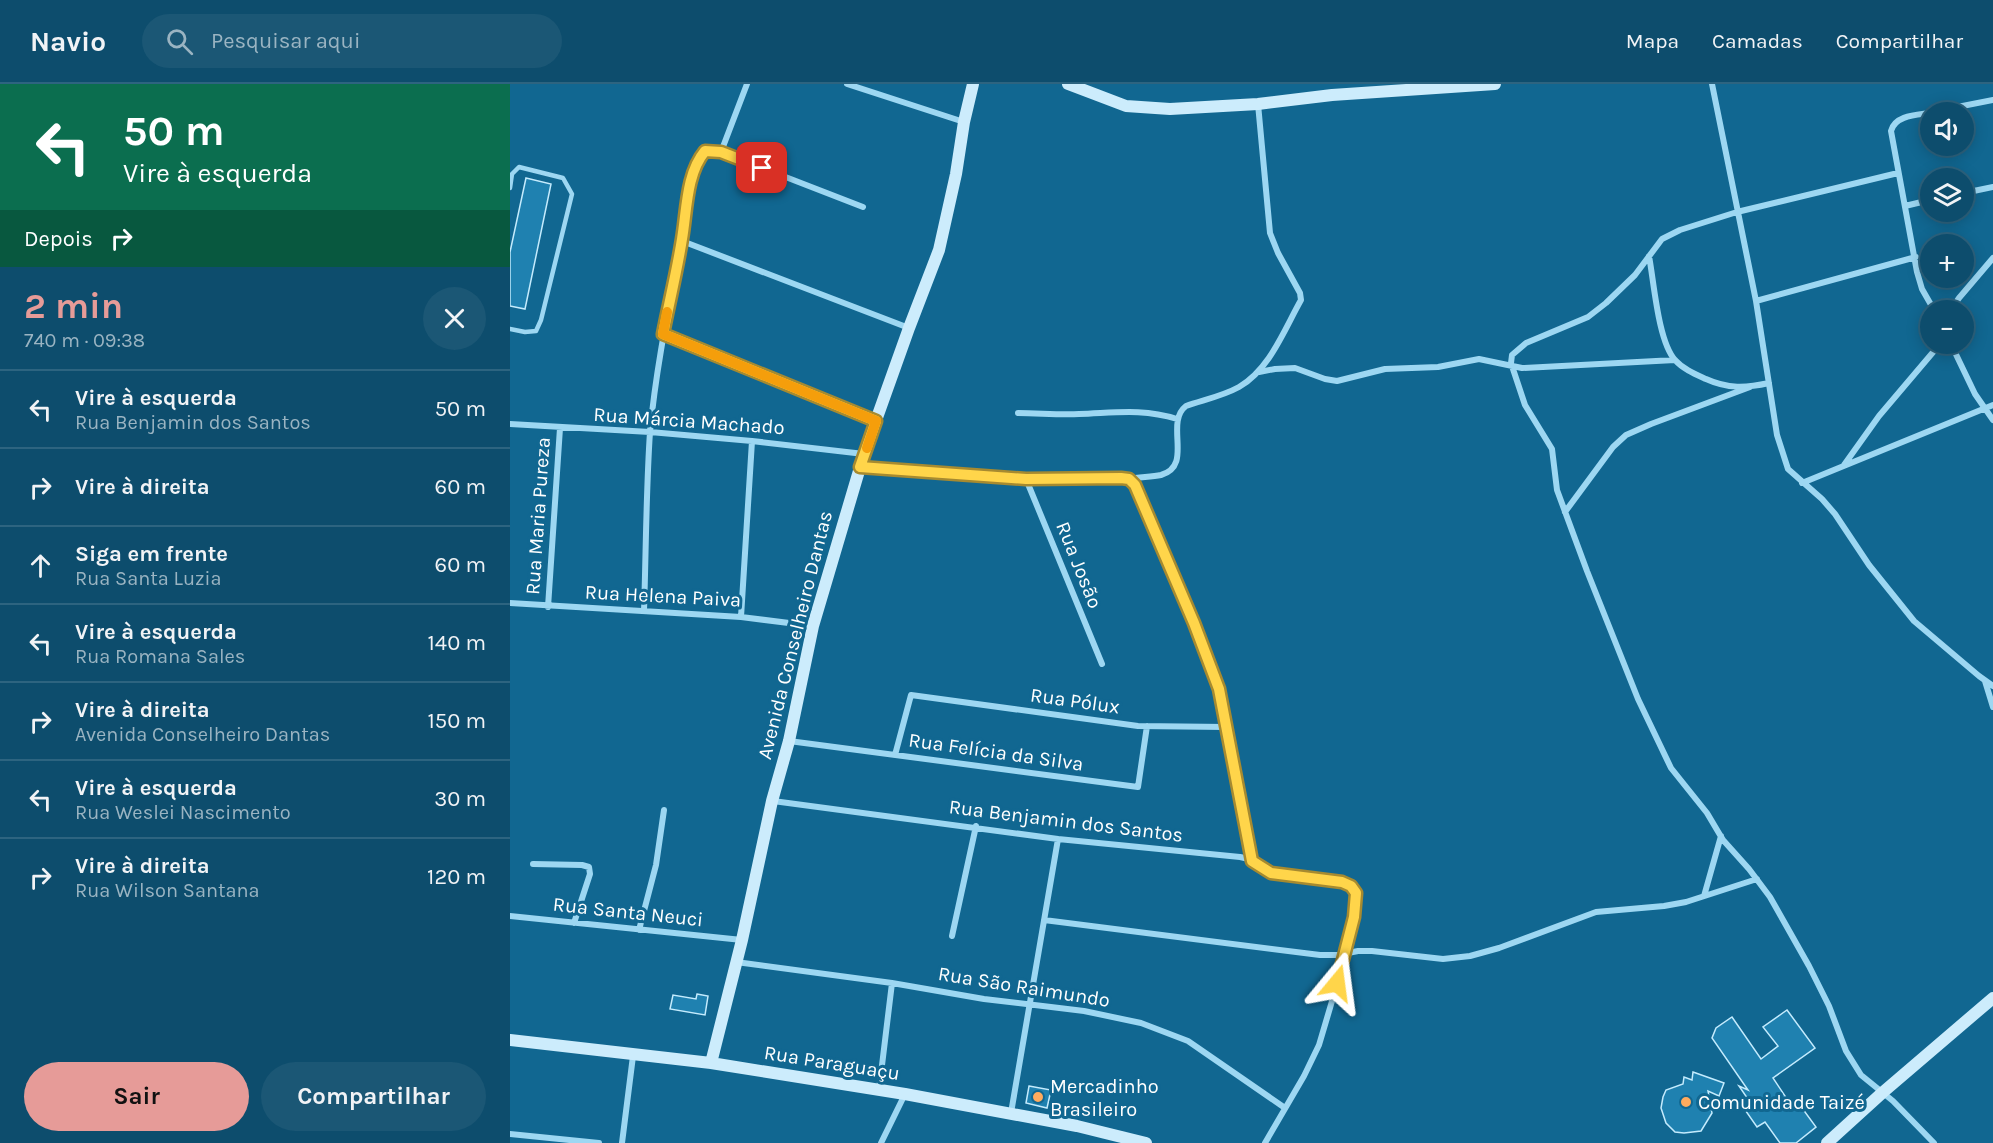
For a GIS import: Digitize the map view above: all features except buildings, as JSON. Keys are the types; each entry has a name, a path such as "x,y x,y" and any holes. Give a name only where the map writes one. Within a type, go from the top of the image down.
{"street":[{"path":"721,152 747,84"},
{"path":"847,84 964,122"},
{"name":"Avenida Conselheiro Dantas","path":"711,1063 742,940 772,801 789,741 813,626 864,454 939,250 973,84"},
{"path":"1068,84 1126,106 1170,109 1495,84"},
{"path":"1713,84 1756,301 1777,435 1788,469 1822,499 1869,565 1914,621 1993,686"},
{"path":"1974,104 1993,100"},
{"path":"860,467 1026,479 1129,479 1162,474 1170,470 1176,464 1177,418 1181,410 1186,406 1239,387 1257,372 1276,348 1302,297 1270,233 1258,104"},
{"path":"1920,115 1900,119 1894,123 1891,131 1922,289 1928,300"},
{"path":"644,611 650,432 663,334 682,241 692,175 697,160 705,151 721,152 863,207"},
{"path":"1898,173 1737,212 1680,230 1662,239 1635,275 1606,303 1588,317 1527,343 1512,356 1511,367 1525,405 1552,449 1557,490 1591,582 1655,738 1671,768 1770,897 1829,1006 1853,1064 1861,1075 1934,1143"},
{"path":"1974,191 1993,187"},
{"path":"1905,206 1920,202"},
{"path":"682,241 909,328"},
{"path":"1649,256 1664,339 1675,360 1691,372 1732,388 1769,383"},
{"path":"1756,301 1916,256"},
{"path":"1958,300 1993,258"},
{"path":"663,334 876,421"},
{"path":"1844,465 1879,416 1932,354"},
{"path":"1956,354 1968,381 1993,420"},
{"path":"1257,372 1295,368 1337,381 1385,369 1438,367 1479,358 1511,367 1532,368 1675,360"},
{"path":"1565,512 1613,447 1626,435 1750,387"},
{"path":"1802,483 1993,405"},
{"path":"1018,413 1079,414 1139,411 1155,412 1177,418"},
{"name":"Rua Márcia Machado","path":"510,424 650,432 864,454"},
{"name":"Rua Maria Pureza","path":"548,607 560,428"},
{"path":"741,617 752,441"},
{"name":"Rua Josão","path":"1026,479 1102,664"},
{"path":"1129,479 1140,493 1219,689 1252,861"},
{"name":"Rua Helena Paiva","path":"510,603 741,617 813,626"},
{"path":"1984,680 1993,707"},
{"name":"Rua Pólux","path":"895,755 911,694 1147,726 1226,727"},
{"name":"Rua Felícia da Silva","path":"789,741 1138,788 1147,726"},
{"name":"Rua Benjamin dos Santos","path":"772,801 1058,838 1240,857 1252,861 1271,873 1342,882 1351,886 1356,893 1346,954"},
{"path":"639,930 656,864 664,810"},
{"path":"952,936 976,826"},
{"path":"1704,896 1721,836"},
{"path":"1011,1113 1058,838"},
{"path":"533,864 589,867 590,873 574,923"},
{"path":"1044,920 1320,955 1372,951 1443,959 1470,956 1499,948 1596,912 1664,906 1757,879"},
{"name":"Rua Santa Neuci","path":"510,916 742,940"},
{"path":"1265,1143 1304,1076 1319,1045 1346,954"},
{"name":"Rua São Raimundo","path":"736,962 892,983 984,999 1084,1011 1140,1023 1167,1031 1188,1041 1285,1108"},
{"path":"879,1090 892,983"},
{"path":"1827,1143 1993,998"},
{"name":"Rua Paraguaçu","path":"510,1040 633,1056 711,1063 905,1094 1077,1125 1146,1143"},
{"path":"622,1143 633,1056"},
{"path":"881,1143 905,1094"},
{"path":"510,1134 599,1143"}],"lane":[{"path":"510,188 512,174 519,167 563,178 572,194 541,320 536,331 525,332 510,329"}],"slow traffic":[{"path":"667,312 663,334 876,421 867,448"}],"place":[{"name":"Mercadinho Brasileiro","path":"1038,1097"},
{"name":"Comunidade Taizé","path":"1686,1102"}],"route":[{"path":"762,168 721,152 705,151 697,160 692,175 682,241 663,334 876,421 860,467 1026,479 1129,479 1140,493 1219,689 1252,861 1271,873 1342,882 1351,886 1356,893 1354,917 1337,983"}]}
